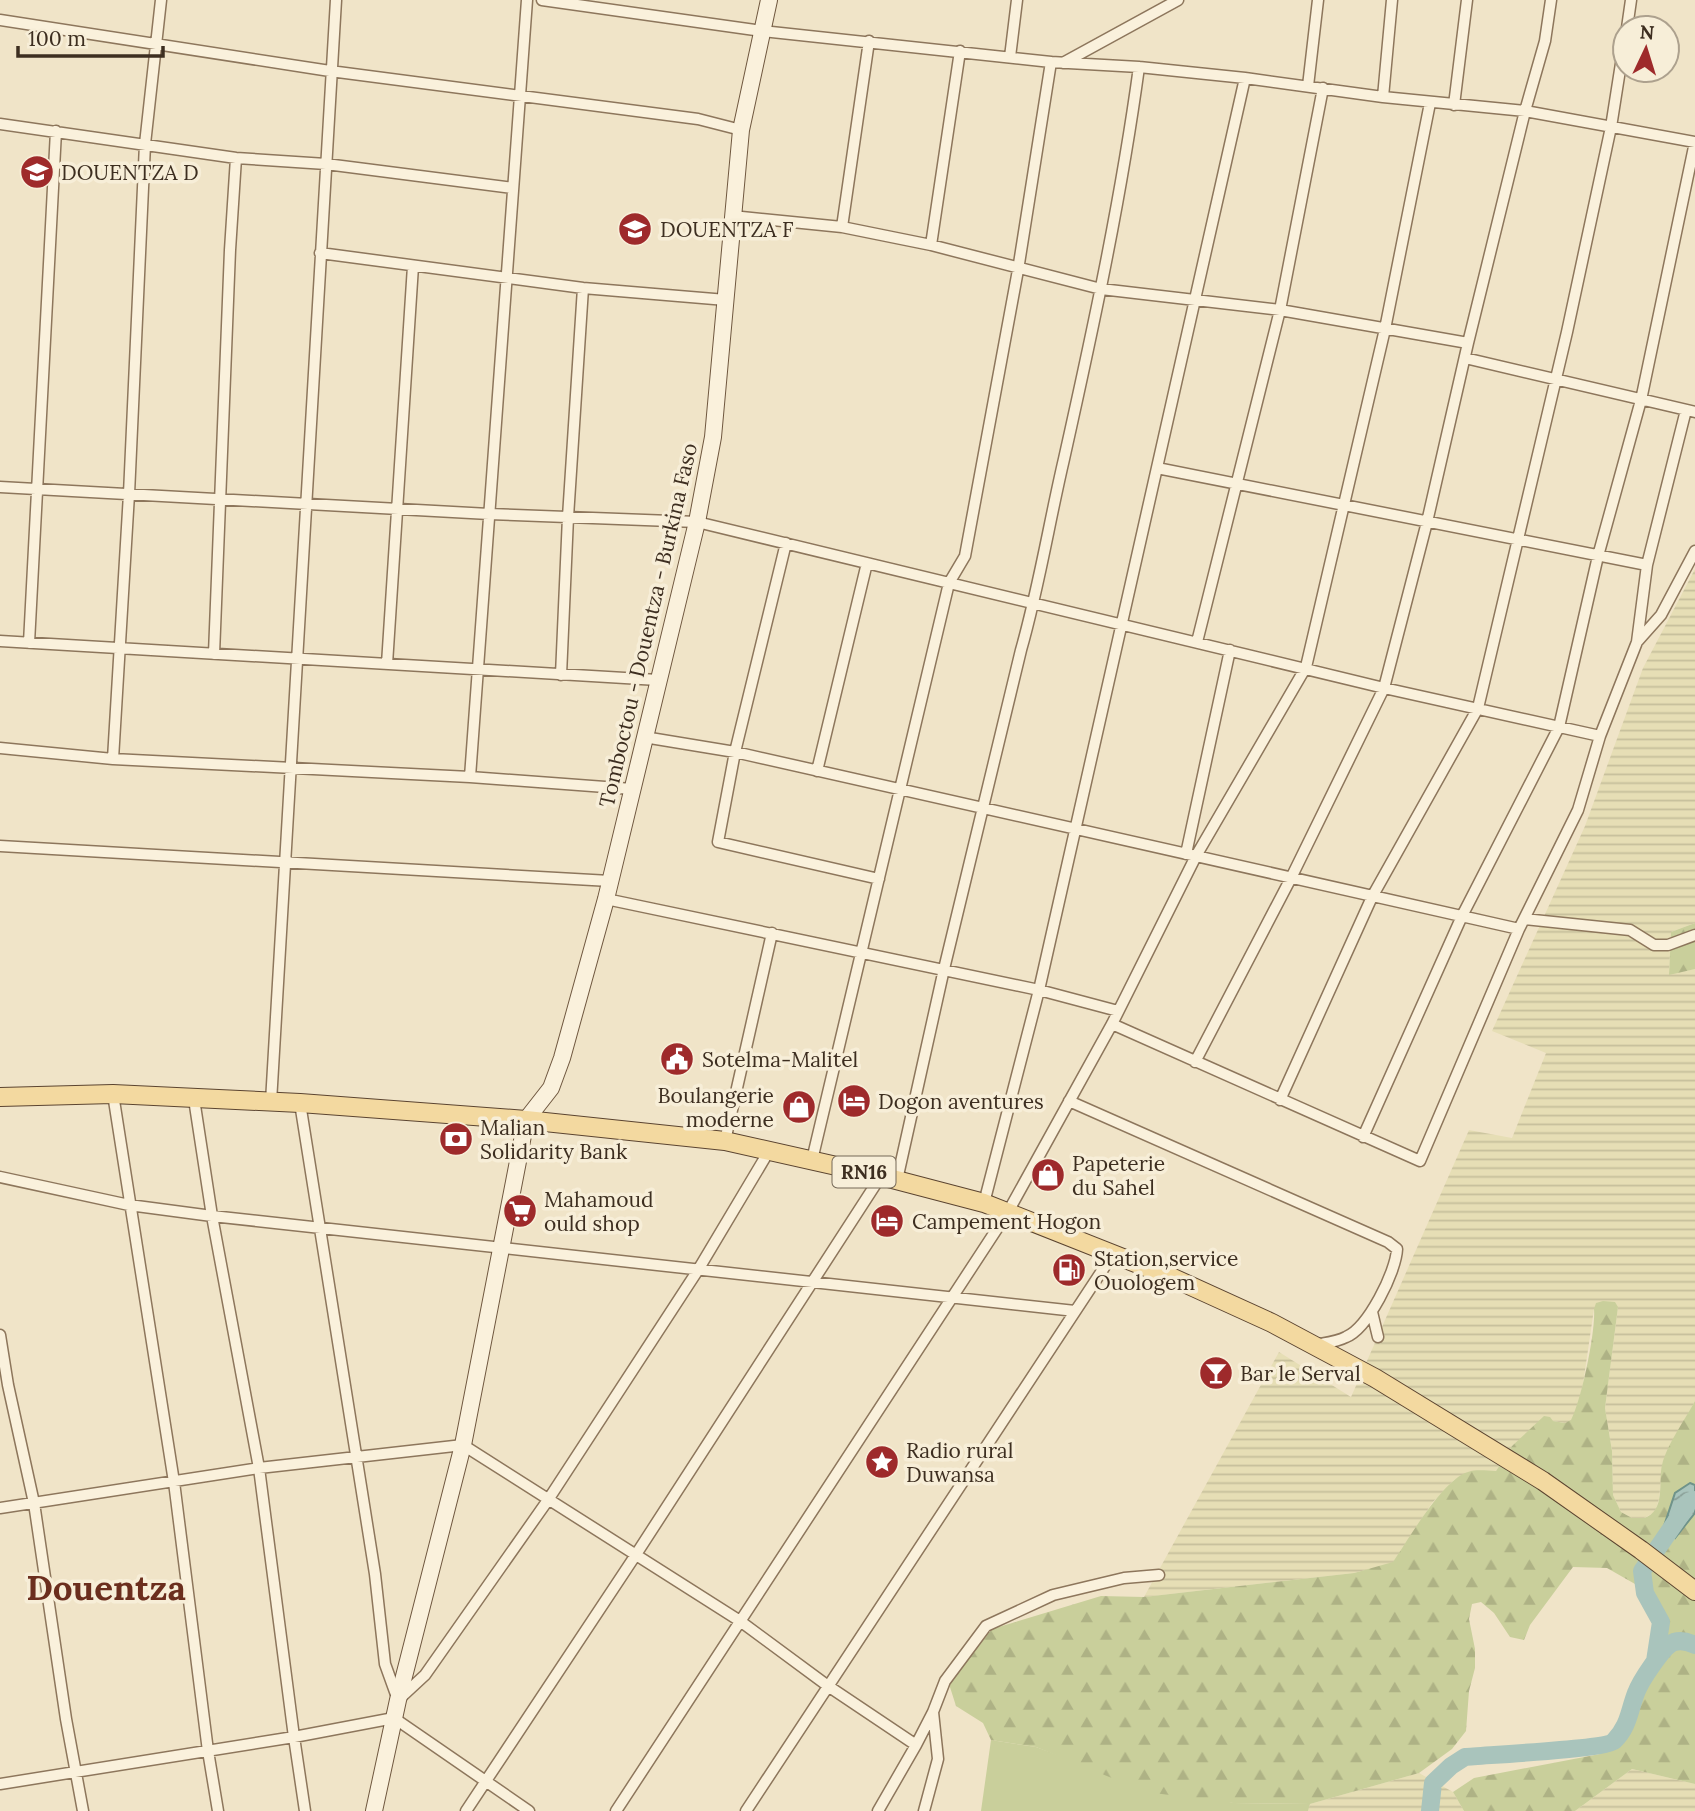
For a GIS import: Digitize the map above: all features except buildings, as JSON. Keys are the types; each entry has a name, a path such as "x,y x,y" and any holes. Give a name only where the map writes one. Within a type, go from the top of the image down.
{"main road":[{"name":"Tomboctou - Douentza - Burkina Faso","path":"526,1120 551,1088 562,1058 606,899 697,522 713,437 741,130 769,0"},
{"name":"RN16","path":"0,1097 113,1094 299,1103 526,1120 725,1141 889,1178 984,1203 1259,1317 1313,1345 1426,1407 1543,1481 1695,1591"},
{"path":"374,1811 398,1700 463,1445 526,1120"}],"street":[{"path":"113,759 129,494 145,144 161,0"},
{"path":"271,1102 336,0"},
{"path":"470,777 527,0"},
{"path":"542,0 762,31 1057,62 1245,78 1430,103 1525,111 1695,142 1641,400 1598,555 1559,727 1462,916 1363,1137"},
{"path":"1010,57 1017,0"},
{"path":"1057,62 1178,0"},
{"path":"1308,86 1318,0"},
{"path":"1383,97 1392,0"},
{"path":"1454,105 1467,0"},
{"path":"1195,1062 1291,878 1384,688 1427,522 1525,111 1545,41 1551,0"},
{"path":"0,20 330,71 698,119 741,130"},
{"path":"842,227 869,41"},
{"path":"931,245 960,51"},
{"path":"812,1160 949,583 965,556 1057,62"},
{"path":"466,1811 812,1283 889,1178 944,969 1034,603 1101,289 1129,138 1139,67"},
{"path":"984,1203 1039,990 1245,78"},
{"path":"1280,1100 1372,897 1478,708 1555,380 1611,127 1618,84"},
{"path":"1197,642 1280,310 1323,88"},
{"path":"616,1811 1008,1212 1112,1024 1191,855 1306,667 1385,329 1430,103"},
{"path":"0,124 236,158 326,164 513,188"},
{"path":"29,643 56,131"},
{"path":"214,654 236,158"},
{"path":"732,216 842,227 931,245 1018,270 1101,289 1280,310 1468,343"},
{"path":"320,253 583,288 726,300"},
{"path":"387,664 413,266"},
{"path":"561,675 583,288"},
{"path":"1112,1024 1420,1161 1522,924 1578,810 1600,736 1637,642 1647,565 1691,411 1465,358"},
{"path":"1157,468 1647,565"},
{"path":"0,487 697,522 1384,688 1600,736"},
{"path":"786,543 735,752 718,842 879,879"},
{"path":"1637,642 1661,615 1695,551"},
{"path":"817,771 867,563"},
{"path":"0,641 658,680"},
{"path":"1191,855 1230,650"},
{"path":"643,737 735,752 1462,916 1522,924 1630,930 1654,945 1668,945 1695,935"},
{"path":"0,748 113,759 470,777 632,789"},
{"path":"0,846 610,881"},
{"path":"606,899 944,969 1118,1011"},
{"path":"725,1141 772,933"},
{"path":"113,1094 174,1482 218,1811"},
{"path":"194,1099 212,1216 259,1468 306,1811"},
{"path":"1069,1101 1388,1242 1397,1249 1396,1260 1372,1312 1357,1330 1346,1338 1313,1345"},
{"path":"299,1103 375,1574 385,1664 398,1700 425,1675 548,1500 698,1270 769,1151"},
{"path":"0,1177 130,1205 212,1216 1075,1311"},
{"path":"746,1811 1112,1254"},
{"path":"1372,1312 1378,1337"},
{"path":"0,1335 34,1503 66,1719 78,1772 83,1811"},
{"path":"0,1508 259,1468 463,1445 740,1622 916,1745"},
{"path":"878,1811 916,1745 945,1681 986,1626 1053,1595 1124,1578 1159,1575"},
{"path":"924,1811 938,1759 933,1712"},
{"path":"0,1784 294,1737 394,1718 529,1811"}],"shaded area":[{"path":"1695,569 1695,923 1671,932 1669,974 1695,969 1695,1401 1663,1462 1655,1512 1644,1518 1632,1518 1621,1512 1613,1495 1612,1451 1605,1408 1618,1307 1594,1309 1583,1384 1571,1421 1553,1421 1512,1446 1496,1471 1471,1471 1454,1480 1432,1503 1393,1563 1354,1573 1144,1597 1279,1352 1351,1397 1469,1130 1512,1138 1546,1053 1492,1031 1585,826 1643,668"},
{"path":"1632,1769 1695,1784 1695,1811 1575,1811"},
{"path":"1419,1773 1453,1792 1464,1811 1308,1811 1310,1804"}],"green space":[{"path":"1695,923 1695,969 1669,975 1671,932"},
{"path":"1615,1302 1618,1307 1605,1408 1612,1451 1613,1495 1621,1512 1632,1518 1644,1518 1656,1509 1664,1457 1695,1401 1695,1784 1632,1769 1575,1811 1464,1811 1453,1792 1474,1778 1600,1754 1666,1631 1642,1588 1607,1568 1573,1567 1530,1625 1524,1640 1510,1637 1494,1613 1481,1602 1472,1604 1469,1619 1475,1649 1475,1668 1469,1691 1466,1731 1452,1749 1419,1773 1310,1804 1233,1803 1146,1792 1036,1747 991,1740 983,1723 956,1706 949,1684 992,1629 1101,1596 1144,1597 1354,1573 1393,1562 1427,1511 1458,1477 1471,1471 1496,1471 1512,1446 1544,1416 1565,1423 1571,1420 1587,1366 1594,1309 1596,1303"},
{"path":"991,1740 1036,1747 1071,1760 1233,1803 1310,1804 1308,1811 981,1811"}],"water":[{"path":"1690,1483 1695,1485 1695,1513 1675,1538 1663,1529 1675,1493"}],"waterway":[{"path":"1655,1661 1661,1622 1645,1593 1642,1571 1690,1501 1695,1500"},
{"path":"1430,1811 1433,1783 1465,1757 1569,1749 1614,1741 1626,1724 1642,1681 1664,1650 1677,1641 1695,1645"}],"place":[{"name":"DOUENTZA D","path":"37,172"},
{"name":"DOUENTZA F","path":"635,229"},
{"name":"Sotelma-Malitel","path":"677,1059"},
{"name":"Dogon aventures","path":"854,1101"},
{"name":"Boulangerie moderne","path":"799,1107"},
{"name":"Malian Solidarity Bank","path":"456,1139"},
{"name":"Papeterie du Sahel","path":"1048,1175"},
{"name":"Mahamoud ould shop","path":"520,1211"},
{"name":"Campement Hogon","path":"887,1221"},
{"name":"Station,service Ouologem","path":"1069,1270"},
{"name":"Bar le Serval","path":"1216,1373"},
{"name":"Radio rural Duwansa","path":"882,1462"}],"district":[{"name":"Douentza","path":"106,1587"}]}
